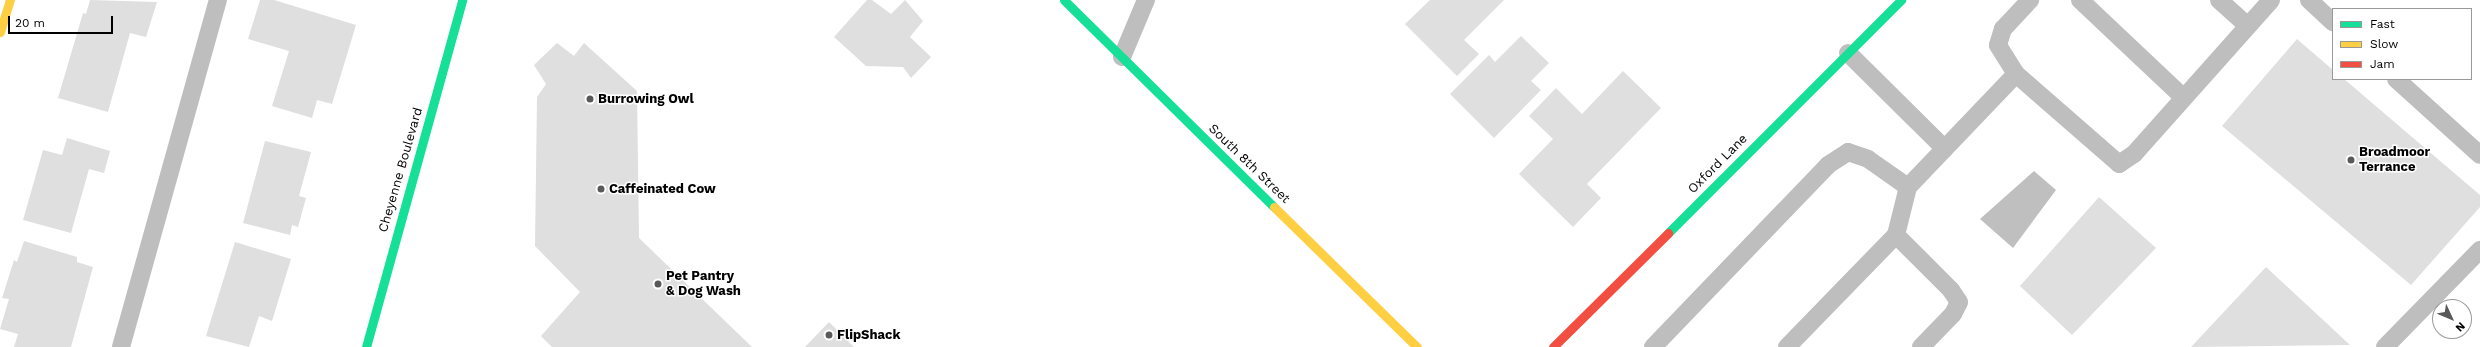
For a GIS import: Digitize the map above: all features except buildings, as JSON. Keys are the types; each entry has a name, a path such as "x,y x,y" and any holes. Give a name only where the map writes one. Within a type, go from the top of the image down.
{"main road":[{"path":"0,32 10,0"},
{"name":"Cheyenne Boulevard","path":"366,347 462,0"},
{"name":"South 8th Street","path":"1064,0 1417,347"},
{"name":"Oxford Lane","path":"1554,347 1901,0"}],"lane":[{"path":"121,347 218,0"},
{"path":"1122,57 1146,0"},
{"path":"2030,0 2003,29 1998,45 2016,74 2119,164 2134,154 2183,97 2271,0"},
{"path":"2080,0 2183,97"},
{"path":"2219,0 2248,26"},
{"path":"2309,0 2332,21"},
{"path":"1848,53 1945,148"},
{"path":"1787,347 1896,235 1908,187 2016,74"},
{"path":"2397,80 2480,155"},
{"path":"1653,347 1828,165 1848,152 1868,159 1908,187"},
{"path":"1896,235 1952,290 1959,302 1953,314 1920,347"},
{"path":"2385,347 2480,250"}],"shaded area":[{"path":"2034,171 2056,190 2013,248 1980,219"}],"traffic: fast":[{"path":"366,347 462,0"},
{"path":"1064,0 1274,207"},
{"path":"1668,233 1901,0"}],"traffic: slow":[{"path":"0,32 10,0"},
{"path":"1274,207 1417,347"}],"traffic: jam":[{"path":"1553,347 1668,233"}],"place":[{"name":"Burrowing Owl","path":"590,99"},
{"name":"Broadmoor Terrance","path":"2351,160"},
{"name":"Caffeinated Cow","path":"601,189"},
{"name":"Pet Pantry & Dog Wash","path":"658,284"},
{"name":"FlipShack","path":"829,335"}]}
